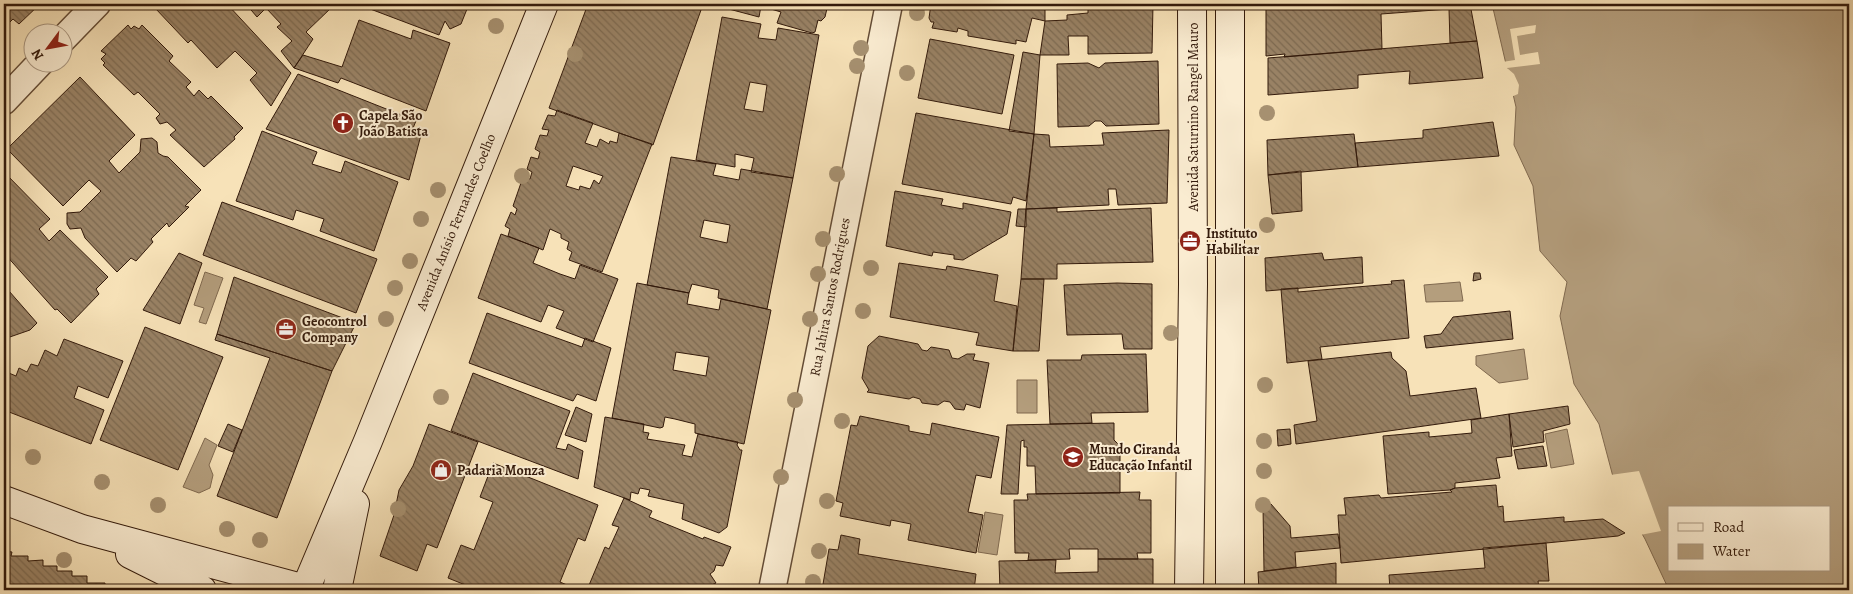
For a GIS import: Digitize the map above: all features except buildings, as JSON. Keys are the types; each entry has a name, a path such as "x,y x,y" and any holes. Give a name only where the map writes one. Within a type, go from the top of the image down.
{"street":[{"path":"72,30 97,4"},
{"name":"Avenida Anísio Fernandes Coelho","path":"306,590 544,4"},
{"name":"Rua Jahira Santos Rodrigues","path":"772,590 889,4"},
{"name":"Avenida Saturnino Rangel Mauro","path":"1189,590 1193,284 1192,4"},
{"path":"1230,4 1230,590"},
{"path":"4,101 32,72"},
{"path":"1193,284 1230,284"},
{"name":"Avenida Anísio Fernandes Coelho","path":"337,590 368,441"},
{"path":"4,500 82,529 306,590"},
{"path":"82,529 202,590"}],"water":[{"path":"1492,4 1849,4 1849,590 1669,590 1645,539 1616,488 1599,424 1574,384 1560,316 1567,282 1540,251 1533,186 1514,145 1516,107"},
{"path":"205,272 223,278 206,324 199,322 204,308 194,305"},
{"path":"1460,282 1463,301 1426,302 1424,285"},
{"path":"1524,349 1528,379 1499,383 1476,365 1476,356"},
{"path":"1017,380 1037,380 1037,413 1017,413"},
{"path":"1567,429 1574,464 1551,468 1545,434"},
{"path":"205,438 217,445 209,465 213,475 210,488 199,493 183,487"},
{"path":"985,512 1003,515 997,555 978,552"}],"pier":[{"path":"1536,25 1535,33 1517,36 1520,55 1538,52 1540,64 1507,68 1514,74 1519,85 1518,94 1511,97 1502,62 1515,60 1510,29"},
{"path":"1639,471 1661,531 1640,535 1614,489 1610,475"}],"place":[{"name":"Capela São João Batista","path":"343,123"},
{"name":"Instituto Habilitar","path":"1190,241"},
{"name":"Geocontrol Company","path":"286,329"},
{"name":"Mundo Ciranda Educação Infantil","path":"1073,457"},
{"name":"Padaria Monza","path":"441,470"}]}
